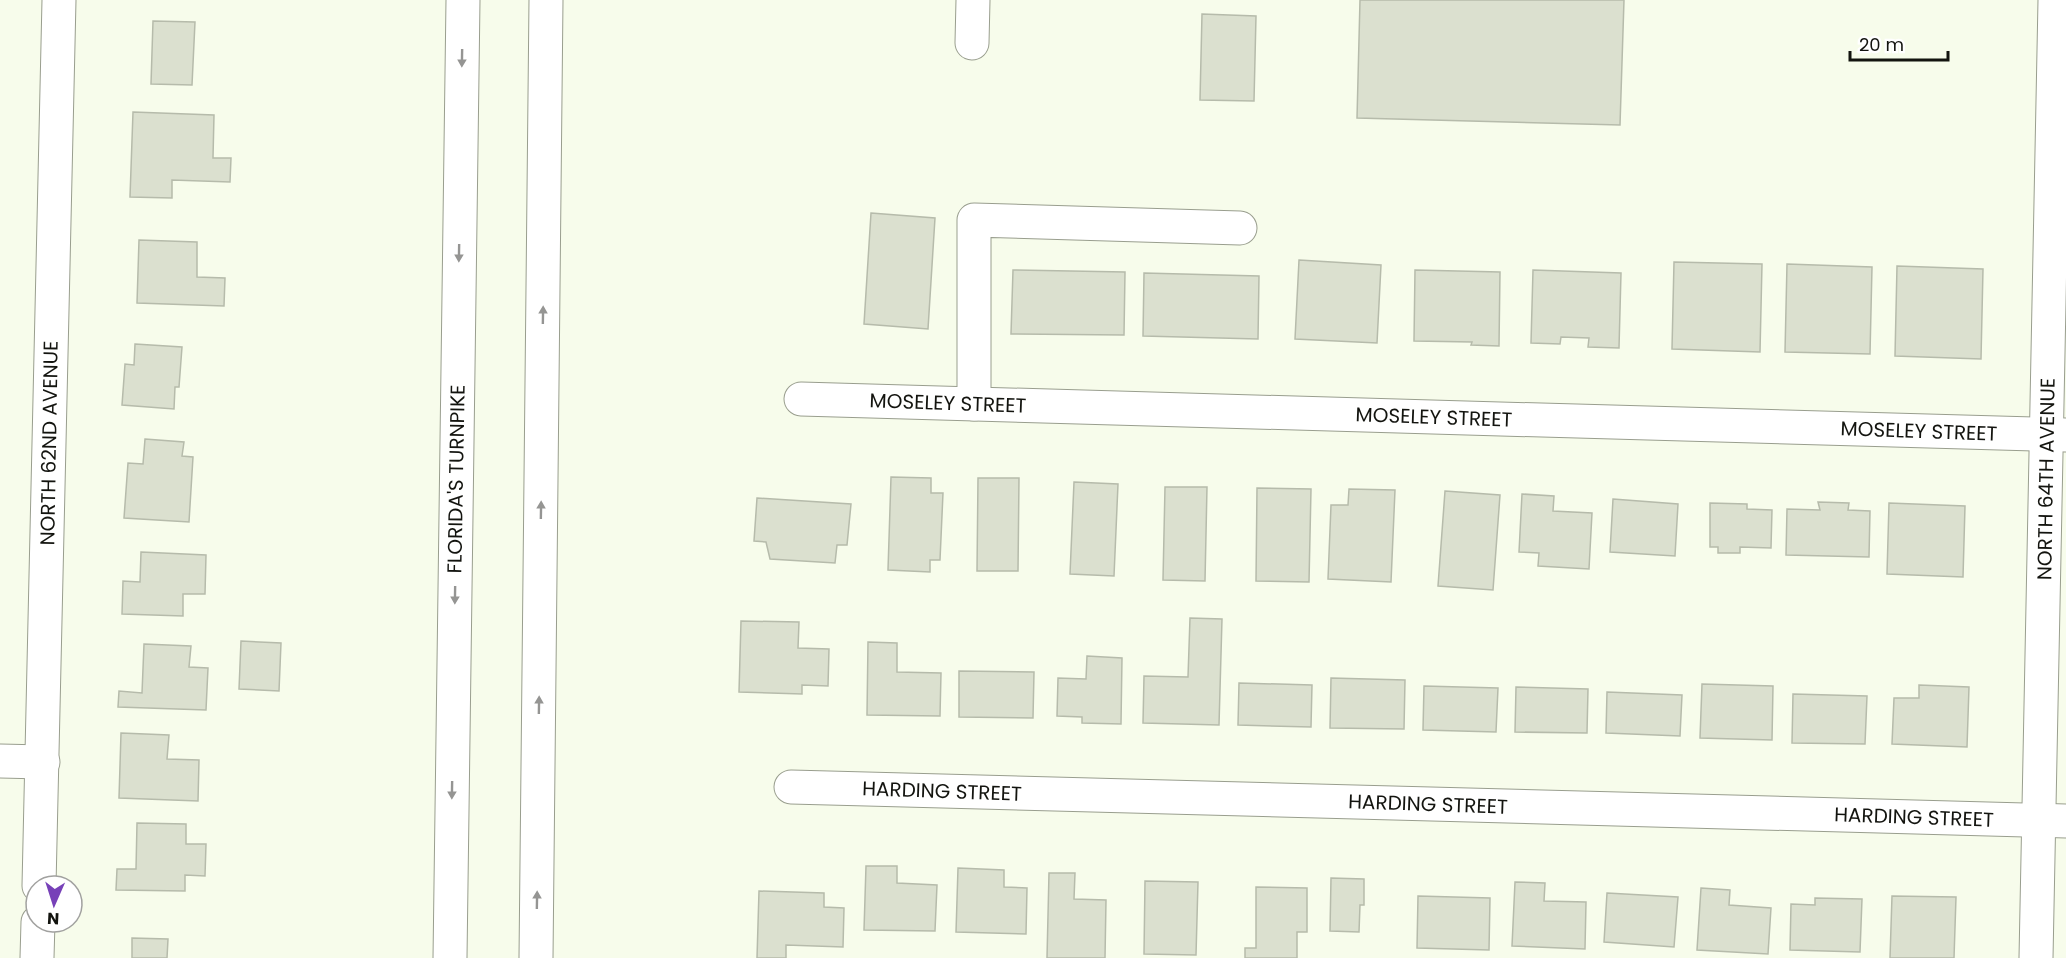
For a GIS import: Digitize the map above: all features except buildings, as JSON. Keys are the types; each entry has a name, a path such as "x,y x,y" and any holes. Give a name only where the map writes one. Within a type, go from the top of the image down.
{"main road":[{"name":"NORTH 62ND AVENUE","path":"39,874 58,0"},
{"name":"FLORIDA'S TURNPIKE","path":"450,958 463,0"},
{"path":"536,958 546,0"},
{"path":"972,42 973,0"},
{"name":"NORTH 64TH AVENUE","path":"2036,958 2052,821 2057,435 2055,0"},
{"path":"974,404 974,220 1240,228"},
{"name":"MOSELEY STREET","path":"801,399 2057,435"},
{"path":"0,761 43,762"},
{"name":"HARDING STREET","path":"791,788 2052,821"},
{"path":"37,958 38,934"}]}
